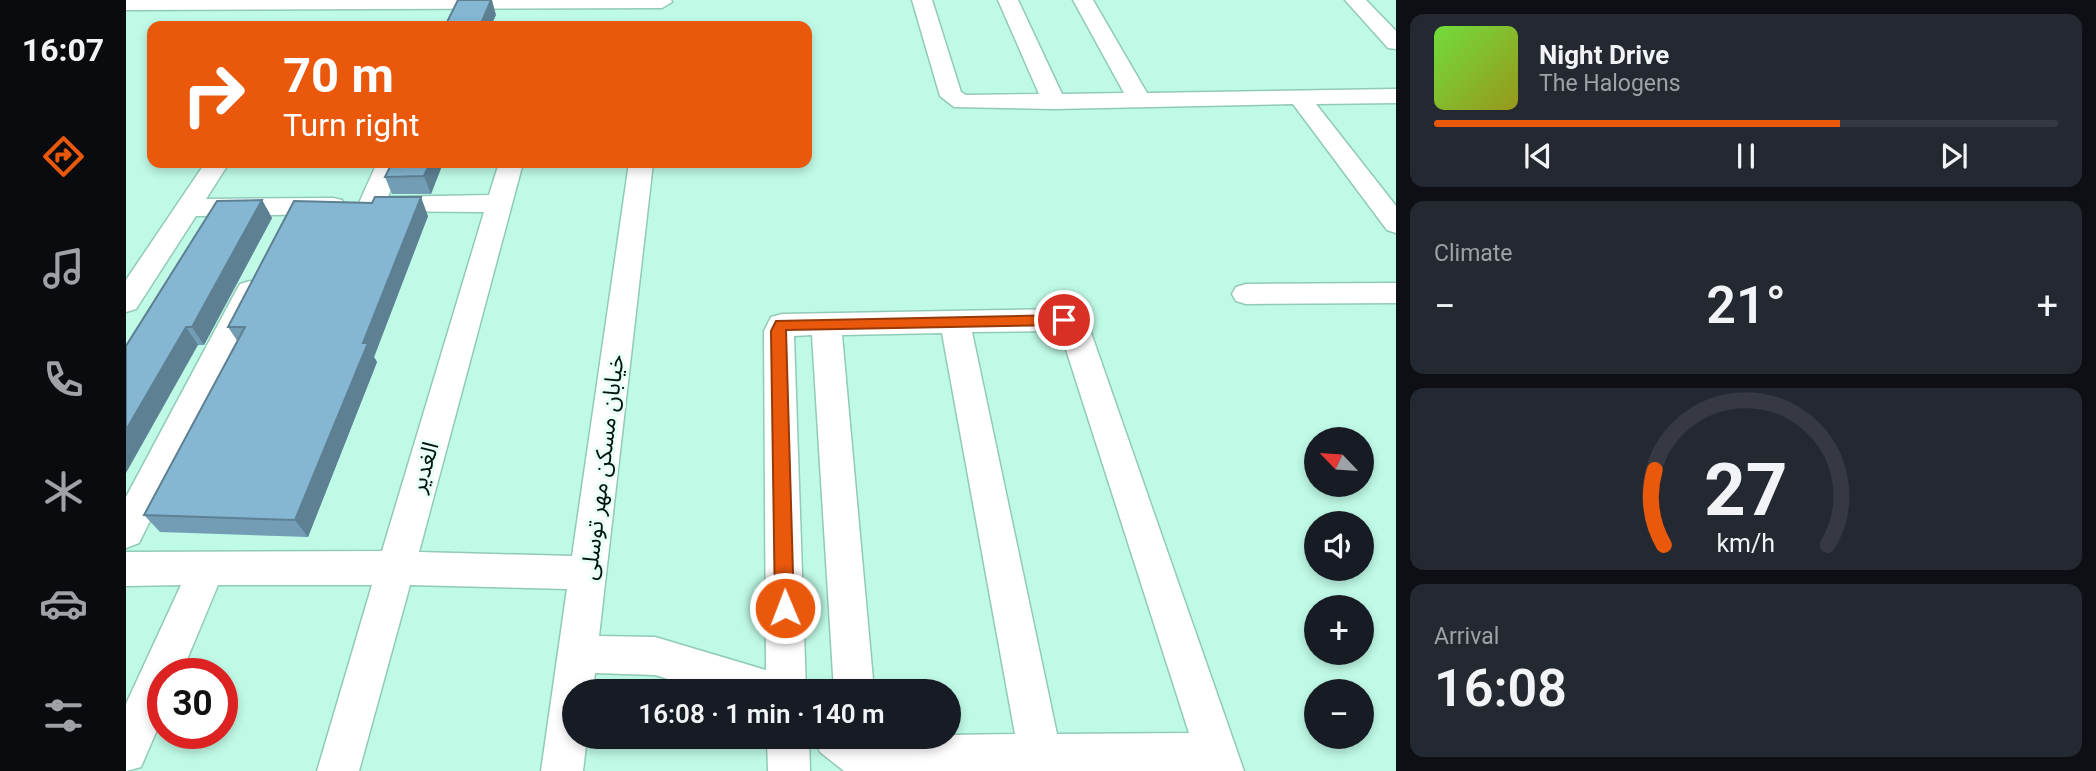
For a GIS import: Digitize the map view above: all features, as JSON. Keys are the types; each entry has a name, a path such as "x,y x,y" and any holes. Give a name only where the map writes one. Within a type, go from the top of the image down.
{"street":[{"path":"922,0 951,96 962,102 1396,96"},
{"path":"1008,0 1054,102"},
{"path":"1083,0 1140,101"},
{"path":"1355,0 1396,43"},
{"path":"310,21 323,1"},
{"path":"126,4 662,1 659,21"},
{"path":"449,21 458,2"},
{"path":"549,21 555,2"},
{"path":"1299,97 1396,223"},
{"path":"126,302 214,168"},
{"path":"371,205 387,168"},
{"name":"الغدیر","path":"338,771 510,168"},
{"name":"خیابان مسکن مهر توسلی","path":"562,771 639,168"},
{"path":"188,208 288,218 371,205 499,203"},
{"path":"126,532 263,267"},
{"path":"1246,294 1396,293"},
{"path":"786,679 779,331 782,325 1064,320 1073,324 1220,763 1042,764 853,750"},
{"path":"955,323 1042,764"},
{"path":"827,324 853,679"},
{"path":"126,752 138,696 207,568"},
{"path":"126,569 396,568 589,573"},
{"path":"578,654 655,656 730,679"},
{"path":"788,749 789,771"}],"building":[{"path":"458,0 491,0 482,21 448,21"},
{"path":"390,168 428,168 424,176 385,177"},
{"path":"375,197 421,197 363,343 368,343 295,520 144,515 245,327 228,327 294,201 372,203"},
{"path":"262,200 192,327 186,327 126,430 126,346 217,201"}],"route":[{"path":"785,608 779,331 782,325 1064,320"}]}
